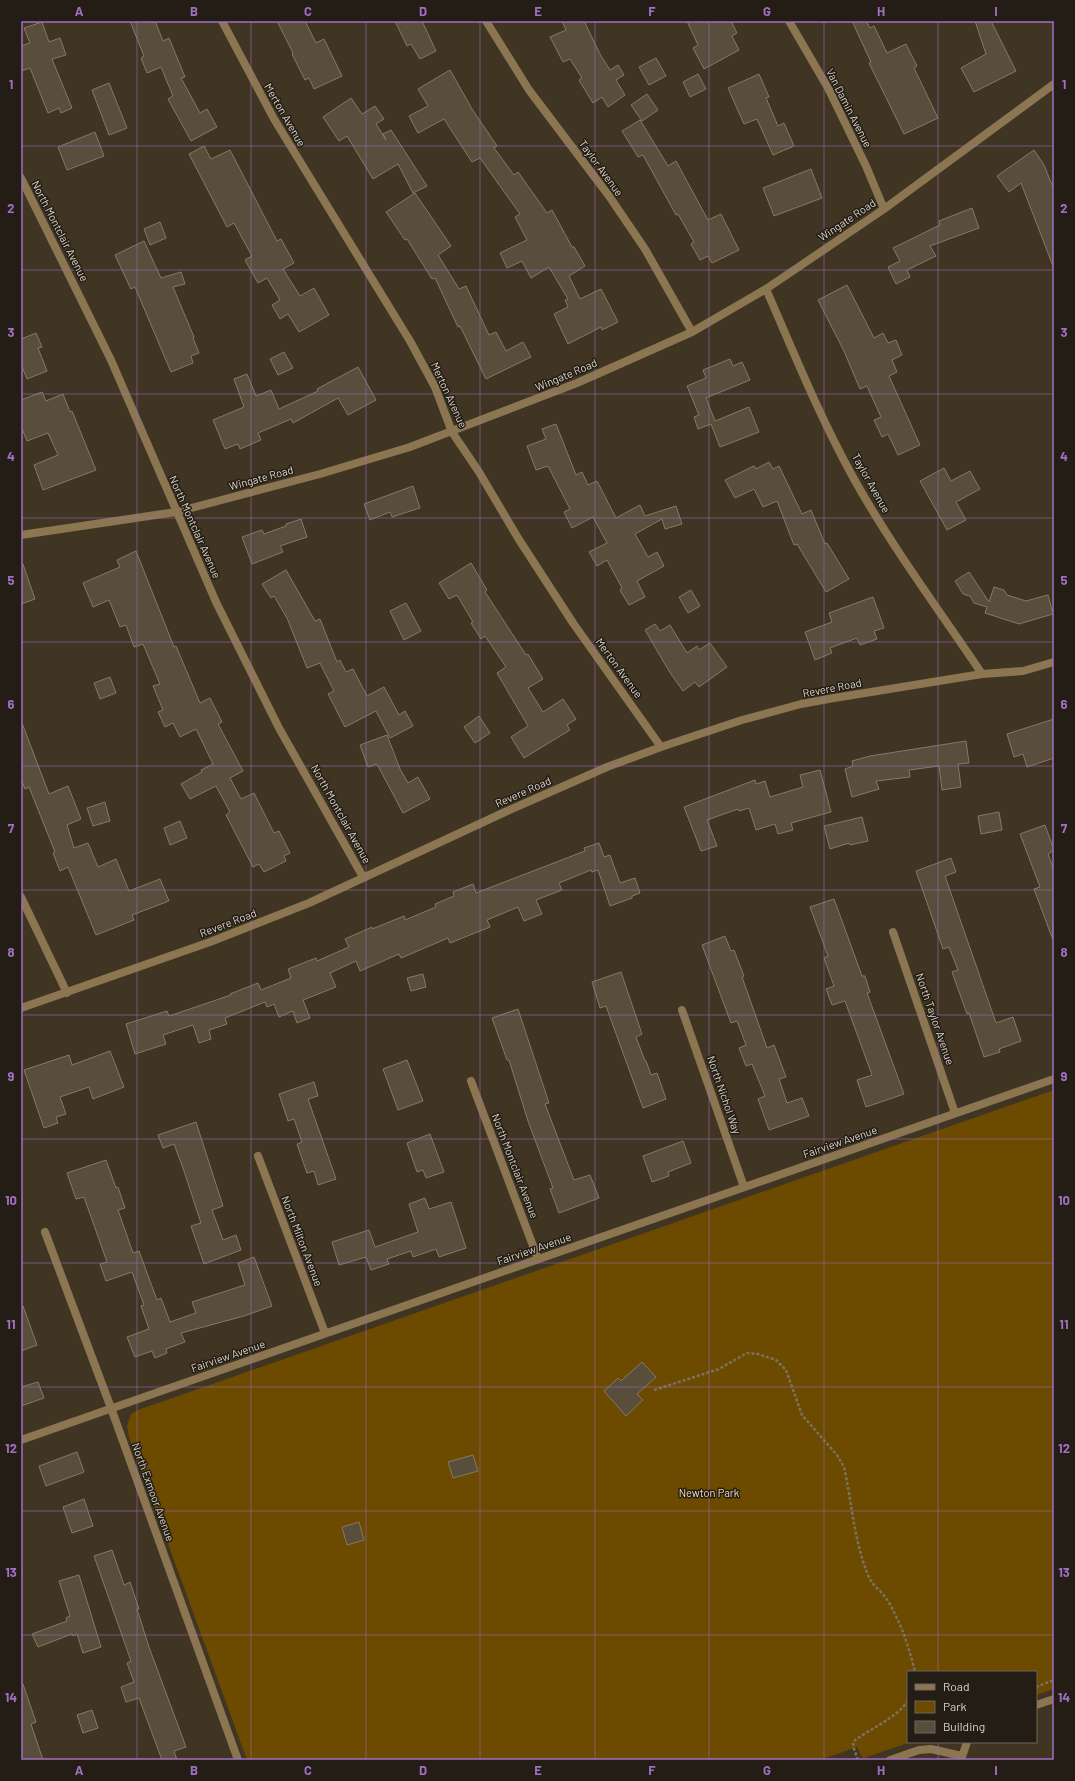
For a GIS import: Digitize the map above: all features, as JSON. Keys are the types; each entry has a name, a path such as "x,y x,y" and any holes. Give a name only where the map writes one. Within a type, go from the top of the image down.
{"street":[{"name":"Merton Avenue","path":"222,21 274,119 410,341 435,387 452,432 479,472 518,538 573,623 662,747"},
{"name":"Taylor Avenue","path":"486,21 529,90 594,175 645,249 692,332"},
{"name":"Van Damin Avenue","path":"789,21 828,88 884,209"},
{"name":"Wingate Road","path":"21,535 176,512 320,474 410,447 577,383 692,332 766,289 884,209 1054,84"},
{"name":"North Montclair Avenue","path":"21,178 111,360 216,602 260,691 363,877"},
{"name":"Taylor Avenue","path":"766,289 821,415 854,479 882,526 982,674"},
{"name":"Revere Road","path":"21,1008 217,940 309,904 363,877 607,767 742,720 801,704 982,674 1023,671 1054,662"},
{"path":"21,897 67,992"},
{"name":"North Taylor Avenue","path":"893,932 955,1113"},
{"name":"North Nichol Way","path":"682,1010 744,1187"},
{"name":"Fairview Avenue","path":"21,1440 1054,1078"},
{"name":"North Montclair Avenue","path":"470,1081 538,1259"},
{"name":"North Milton Avenue","path":"258,1156 325,1333"},
{"name":"North Exmoor Avenue","path":"45,1232 111,1408 238,1760"},
{"path":"1037,1705 1054,1699"},
{"path":"890,1760 919,1750 931,1749 962,1758 966,1744"}],"path":[{"path":"654,1390 719,1369 747,1353 758,1354 776,1360 786,1370 802,1415 837,1455 844,1467 861,1555 867,1574 872,1585 885,1596 895,1612 910,1650 915,1671"},
{"path":"1037,1687 1054,1680"},
{"path":"858,1760 853,1746 854,1741 888,1719 904,1707 907,1702"}],"green space":[{"name":"Newton Park","path":"1054,1090 1054,1689 1037,1695 1037,1671 907,1671 908,1743 864,1758 861,1756 857,1747 820,1760 247,1760 129,1437 127,1426 131,1414 138,1410"}],"building":[{"path":"130,21 155,21 163,41 169,38 185,77 181,78 200,113 207,109 217,127 191,141 168,99 173,96 161,67 147,73 141,58 144,56"},
{"path":"277,21 305,21 316,43 324,39 342,76 314,89 309,78 305,80"},
{"path":"395,21 422,21 436,51 420,59 411,44 407,46"},
{"path":"562,21 584,21 601,56 610,70 618,65 624,75 616,80 625,95 608,107 602,97 593,103 579,80 582,78 570,59 563,62 550,37 566,30"},
{"path":"687,21 731,21 737,33 732,36 739,50 704,69 693,48 698,45"},
{"path":"852,21 866,21 870,28 874,26 887,53 906,44 917,66 914,68 938,118 904,134 869,63 871,62"},
{"path":"975,21 991,21 1016,71 974,92 961,68 986,54"},
{"path":"42,22 49,42 60,38 66,55 52,59 72,108 61,113 59,108 48,113 30,68 21,71 21,46 30,43 24,28"},
{"path":"656,58 666,76 649,85 639,67"},
{"path":"450,70 472,109 497,146 494,148 514,175 518,172 547,213 552,210 572,247 574,247 585,266 569,276 580,299 601,289 618,322 602,330 601,327 568,344 554,314 568,307 565,300 568,299 549,267 531,278 522,261 507,268 500,253 527,240 515,217 520,214 480,158 472,162 444,119 418,133 409,116 428,106 418,89"},
{"path":"698,74 706,89 690,97 683,82"},
{"path":"759,74 769,97 766,98 778,126 784,123 794,146 773,155 757,119 744,124 728,88"},
{"path":"109,83 127,128 109,135 92,90"},
{"path":"647,94 658,110 642,121 631,105"},
{"path":"351,98 362,114 375,106 384,119 376,124 386,140 383,134 391,130 427,186 413,193 398,164 373,179 347,136 339,141 323,117"},
{"path":"640,120 668,166 676,161 708,220 721,214 739,250 712,263 708,256 700,260 691,244 694,242 678,214 676,215 643,155 638,157 622,131"},
{"path":"95,132 104,156 67,170 58,147"},
{"path":"204,146 211,159 230,150 277,241 281,239 294,263 283,269 300,296 314,288 329,315 299,332 288,314 280,319 272,305 280,300 267,278 258,283 245,260 252,256 234,223 227,227 189,154"},
{"path":"1034,150 1044,165 1054,190 1053,266 1021,183 1009,192 997,176"},
{"path":"811,169 822,198 774,216 763,188"},
{"path":"415,193 451,246 438,255 459,289 466,286 489,335 496,332 506,351 523,342 531,357 486,379 460,326 458,327 435,278 432,279 407,239 405,240 386,212"},
{"path":"972,208 979,228 930,246 936,256 907,270 910,277 896,284 888,267 900,261 893,248 940,225 939,221"},
{"path":"160,222 166,238 150,245 144,229"},
{"path":"144,241 161,278 181,272 185,284 173,287 194,337 193,338 199,353 191,356 193,363 171,372 135,287 131,289 115,255"},
{"path":"847,285 874,338 883,333 888,343 896,340 902,355 892,360 897,372 889,376 920,445 898,455 888,434 882,437 874,420 881,417 867,386 860,389 844,351 818,300"},
{"path":"36,333 42,347 38,348 47,371 27,379 21,364 21,339"},
{"path":"284,352 293,368 278,375 270,359"},
{"path":"730,359 733,366 742,362 750,380 706,398 715,421 749,407 759,432 720,447 711,424 698,429 694,417 699,415 687,386 706,378 703,370"},
{"path":"358,367 376,400 348,415 338,398 293,423 291,419 258,433 261,440 240,449 238,444 225,449 213,420 244,407 234,379 247,374 256,396 271,390 279,409 318,391 317,389"},
{"path":"42,392 46,401 63,394 70,412 72,411 96,470 43,490 34,465 58,455 48,433 27,441 21,426 21,400"},
{"path":"556,424 576,475 582,472 588,485 597,481 616,518 640,505 645,516 676,506 682,524 665,529 662,519 635,534 648,557 657,552 664,566 637,581 645,597 629,605 620,590 622,588 607,560 597,566 589,552 607,543 593,517 572,528 564,512 570,509 548,466 536,470 527,446 546,439 542,429"},
{"path":"769,462 773,469 779,466 802,514 811,510 825,544 827,543 849,579 826,592 797,544 794,545 777,501 763,507 754,489 735,498 725,480 754,466 756,469"},
{"path":"944,468 951,481 970,471 980,489 956,502 966,520 947,530 920,481"},
{"path":"413,486 420,508 392,517 390,512 370,520 364,504"},
{"path":"301,519 307,537 280,546 283,552 252,564 242,537 262,530 264,534"},
{"path":"136,551 174,647 176,646 200,703 210,698 222,722 218,724 243,771 230,778 241,799 254,793 274,833 279,831 290,853 284,856 286,861 264,872 259,864 253,867 226,815 230,812 216,786 190,799 181,784 202,772 201,770 213,764 196,729 180,737 173,723 165,727 158,712 163,710 153,686 160,684 143,644 134,647 126,625 120,627 109,600 93,607 83,583 120,567 117,560"},
{"path":"471,563 487,590 485,592 526,655 528,654 543,679 528,688 543,712 563,699 576,719 567,725 570,730 524,758 511,737 528,726 497,673 506,667 485,636 481,639 457,595 449,599 439,583"},
{"path":"23,564 35,599 21,604 21,565"},
{"path":"286,570 315,621 320,619 337,662 340,660 346,672 353,669 367,696 384,687 399,715 405,711 413,726 390,738 376,711 345,727 328,694 334,691 320,663 307,668 287,618 274,596 271,598 262,584"},
{"path":"969,572 989,602 994,587 1004,590 1007,595 1026,601 1048,595 1053,614 1019,624 985,613 987,607 974,603 970,596 963,594 955,581"},
{"path":"691,590 700,606 688,613 679,597"},
{"path":"873,597 884,628 874,631 877,639 860,645 857,638 830,648 832,653 815,660 805,632 832,622 829,613"},
{"path":"406,603 421,631 404,640 390,611"},
{"path":"655,624 660,631 670,625 687,653 697,646 699,650 710,643 727,667 699,687 695,682 683,691 669,671 645,630"},
{"path":"110,677 116,693 100,699 94,683"},
{"path":"479,716 490,733 475,743 464,727"},
{"path":"1054,719 1054,758 1027,767 1023,754 1014,757 1007,734"},
{"path":"21,723 49,794 68,786 81,819 67,825 74,848 88,843 98,867 116,859 129,891 160,879 169,901 132,915 134,920 96,935 68,867 60,871 53,853 55,852 29,787 25,789 21,779"},
{"path":"387,735 400,769 408,783 418,777 430,799 403,813 377,764 368,767 360,745"},
{"path":"966,741 969,763 958,764 961,787 942,790 939,766 909,770 910,777 876,781 879,789 852,797 845,769 853,766 852,761 870,756"},
{"path":"820,770 831,812 791,823 793,830 778,834 775,824 756,830 749,808 739,811 738,809 707,820 717,846 701,851 684,807 755,780 756,784 765,781 770,797 803,787 800,775"},
{"path":"105,802 110,821 93,826 87,808"},
{"path":"999,812 1002,830 981,834 978,816"},
{"path":"862,817 868,841 850,845 849,843 830,849 824,826"},
{"path":"180,821 187,838 170,845 164,828"},
{"path":"1045,825 1054,850 1048,854 1054,871 1053,940 1034,889 1040,887 1020,834"},
{"path":"599,843 604,857 610,855 620,883 635,878 640,893 632,896 632,898 610,906 598,870 592,872 591,870 559,883 562,890 536,900 542,914 524,921 518,907 487,920 490,927 450,943 448,938 401,958 399,954 360,971 356,961 330,973 336,987 303,1000 310,1018 297,1023 293,1011 279,1017 274,1004 267,1007 265,1002 225,1018 227,1024 209,1030 211,1039 199,1043 193,1025 163,1035 166,1044 135,1054 126,1024 167,1011 169,1016 231,995 230,994 258,983 261,990 291,978 288,969 316,958 317,961 349,947 345,939 372,927 372,929 404,916 405,920 436,907 435,904 454,896 453,892 473,884 476,893 585,851 584,848"},
{"path":"951,858 956,872 945,876 996,1023 1013,1017 1021,1041 999,1049 1000,1052 984,1057 969,1013 967,1014 952,972 958,970 949,947 943,949 916,871"},
{"path":"834,899 862,976 865,976 870,992 867,993 904,1094 866,1107 857,1080 872,1075 845,1001 832,1005 826,989 834,986 824,958 828,956 810,907"},
{"path":"725,936 731,951 734,950 744,976 742,977 767,1048 774,1045 786,1077 779,1079 787,1103 802,1098 809,1116 769,1130 758,1099 765,1096 752,1064 746,1066 739,1048 746,1045 737,1021 731,1023 702,945"},
{"path":"621,972 642,1034 636,1037 651,1075 657,1073 666,1099 643,1108 606,1006 600,1008 592,982"},
{"path":"423,974 426,987 411,991 407,978"},
{"path":"518,1009 549,1103 545,1104 574,1180 590,1175 599,1198 559,1213 550,1189 553,1188 528,1121 509,1060 507,1060 492,1018"},
{"path":"110,1051 124,1087 93,1099 89,1087 60,1097 66,1114 56,1117 58,1123 44,1128 24,1070 69,1055 72,1065"},
{"path":"407,1060 423,1101 398,1110 383,1069"},
{"path":"314,1082 318,1096 308,1099 336,1179 318,1185 314,1171 307,1173 297,1144 302,1142 294,1119 288,1121 279,1094"},
{"path":"196,1122 223,1206 212,1210 223,1240 236,1235 241,1250 204,1264 191,1226 201,1223 183,1168 174,1144 163,1148 158,1135"},
{"path":"430,1134 444,1172 426,1178 423,1170 417,1172 407,1143"},
{"path":"683,1141 691,1163 668,1172 669,1176 652,1182 643,1156"},
{"path":"106,1160 116,1188 118,1187 125,1208 118,1210 133,1253 139,1251 157,1300 161,1298 170,1322 196,1313 192,1302 245,1285 238,1263 254,1257 272,1306 244,1316 181,1333 185,1342 166,1349 167,1353 155,1358 152,1351 135,1357 127,1337 149,1329 141,1306 144,1305 132,1272 106,1281 100,1264 107,1262 84,1197 76,1199 67,1173"},
{"path":"425,1198 429,1209 451,1202 466,1248 439,1257 436,1249 413,1257 411,1251 387,1259 389,1264 371,1270 366,1257 339,1265 332,1242 369,1230 375,1247 418,1232 409,1204"},
{"path":"21,1306 23,1306 37,1345 21,1351"},
{"path":"642,1362 656,1377 637,1394 643,1400 626,1416 604,1391 618,1378 621,1381"},
{"path":"38,1382 44,1398 21,1406 21,1387"},
{"path":"77,1452 84,1472 46,1486 39,1466"},
{"path":"473,1455 478,1471 453,1478 448,1462"},
{"path":"84,1499 93,1526 72,1533 63,1507"},
{"path":"359,1522 364,1540 347,1545 342,1527"},
{"path":"112,1550 124,1585 130,1582 149,1647 186,1747 174,1751 177,1760 162,1760 139,1698 126,1702 121,1687 134,1682 127,1663 131,1661 94,1556"},
{"path":"79,1575 101,1647 83,1653 77,1634 73,1636 72,1634 38,1647 32,1634 67,1621 66,1618 70,1616 59,1581"},
{"path":"21,1684 23,1684 36,1722 31,1724 43,1760 21,1760"},
{"path":"92,1710 98,1728 83,1733 77,1715"}]}
